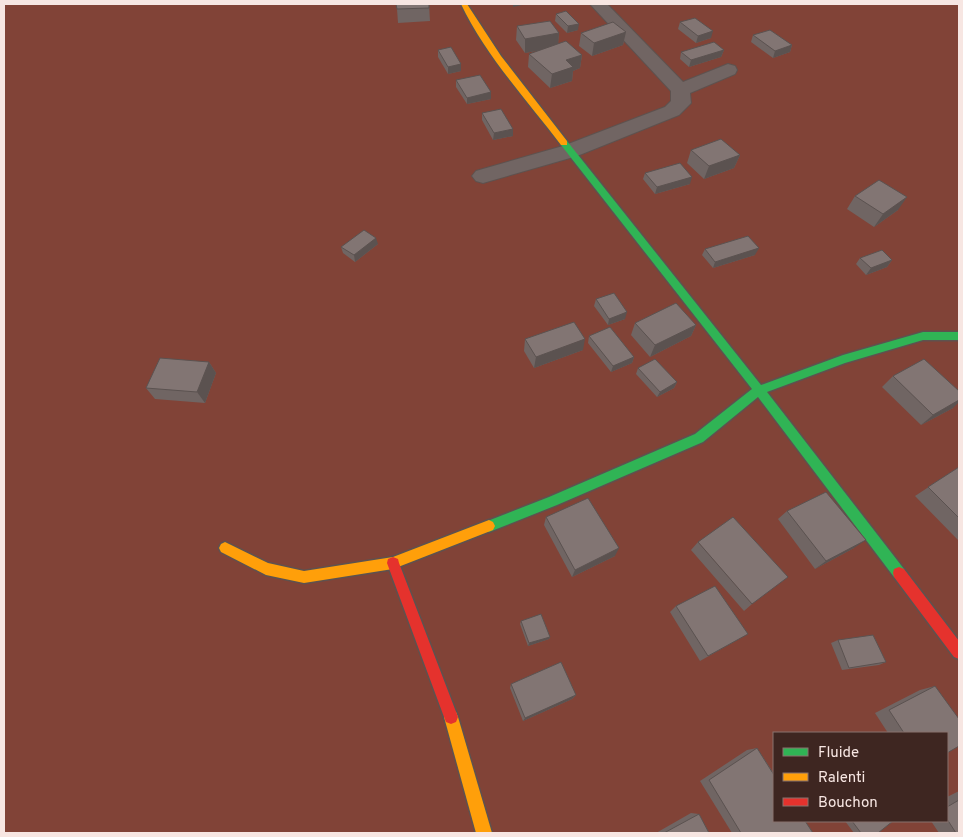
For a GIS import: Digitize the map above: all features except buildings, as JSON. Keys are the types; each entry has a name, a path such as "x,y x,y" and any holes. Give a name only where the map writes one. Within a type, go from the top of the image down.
{"street":[{"path":"464,4 471,17 509,70 570,151 759,390 959,652"},
{"path":"483,176 570,151 672,111 681,103 680,90 598,4"},
{"path":"680,90 728,70"},
{"path":"225,548 266,569 304,577 394,563 553,501 699,438 759,390 842,359 923,336 959,336"},
{"path":"394,563 455,728 484,833"}],"shaded area":[{"path":"4,4 959,4 959,833 4,833"}],"traffic: fast":[{"path":"564,143 759,390 899,573"},
{"path":"489,526 553,501 699,438 759,390 843,359 923,336 959,336"}],"traffic: slow":[{"path":"464,4 498,57 564,143"},
{"path":"225,548 266,569 304,577 393,563 489,526"},
{"path":"451,717 484,833"}],"traffic: jam":[{"path":"393,563 451,717"},
{"path":"899,573 959,652"}]}
